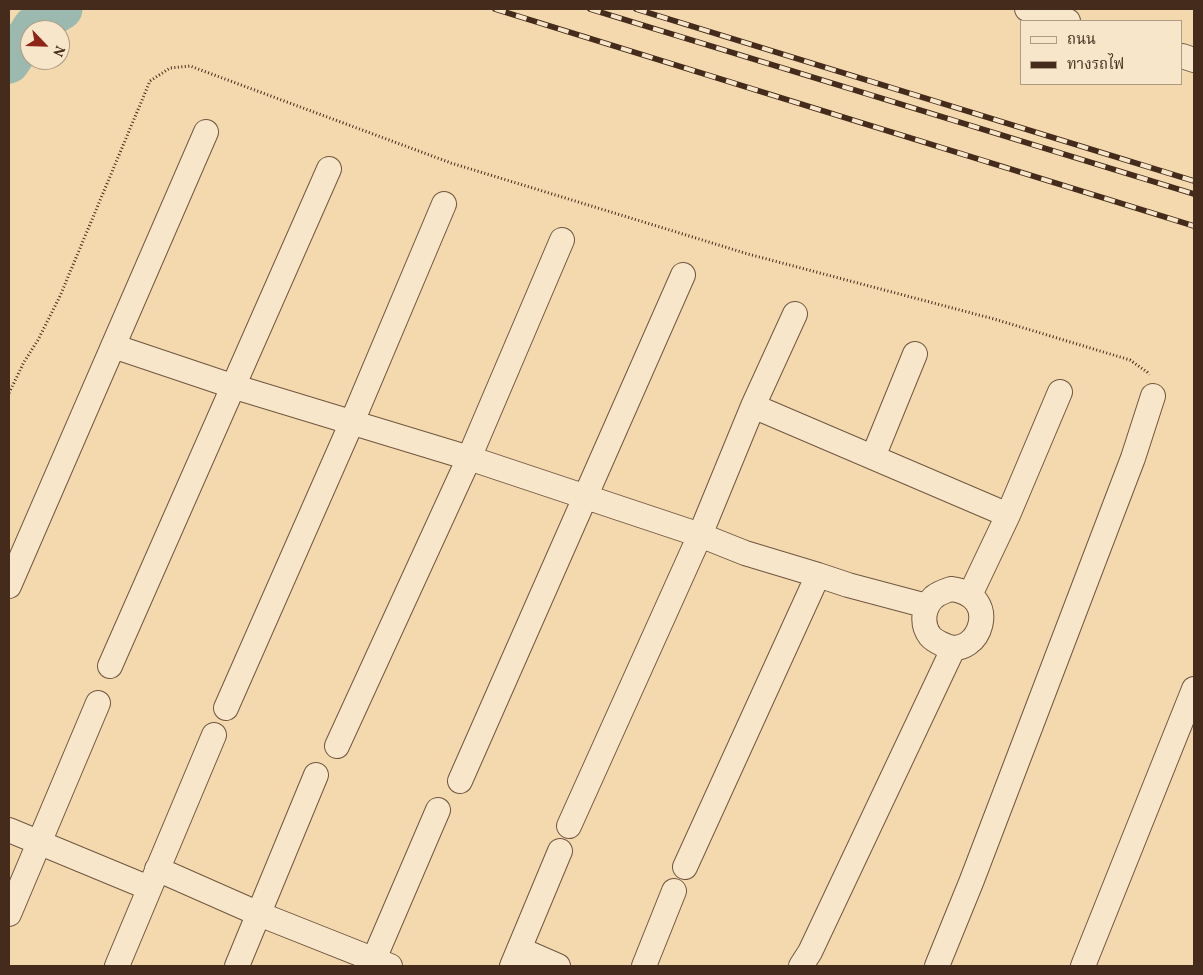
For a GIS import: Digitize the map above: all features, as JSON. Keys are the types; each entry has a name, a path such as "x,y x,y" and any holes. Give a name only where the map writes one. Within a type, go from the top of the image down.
{"street":[{"path":"1027,9 1065,20"},
{"path":"9,586 206,132"},
{"path":"110,666 329,169"},
{"path":"226,708 352,422 444,204"},
{"path":"337,746 468,458 562,240"},
{"path":"460,781 683,274"},
{"path":"569,826 700,535 753,406 794,314"},
{"path":"113,346 232,386 468,458 700,535 745,553 848,585 927,606"},
{"path":"873,457 915,354"},
{"path":"970,595 1008,515 1060,392"},
{"path":"937,966 972,880 1133,458 1153,396"},
{"path":"753,406 1008,515"},
{"path":"684,867 818,575"},
{"path":"951,589 961,590 977,602 981,611 982,622 979,631 965,645 953,648 936,642 929,635 925,626 924,616 927,606 941,592 951,589"},
{"path":"801,966 818,934 953,648"},
{"path":"1083,966 1194,689"},
{"path":"9,914 98,703"},
{"path":"117,966 214,735"},
{"path":"237,966 316,775"},
{"path":"9,830 38,843 153,878 258,914 378,964 438,810"},
{"path":"558,966 516,958 560,852"},
{"path":"644,966 674,891"}],"path":[{"path":"9,393 60,296 150,81 170,68 190,66 470,169 748,254 994,319 1130,360 1147,372 1152,383 1153,396"}],"waterway":[{"path":"44,20 62,9"},
{"path":"9,63 20,47"}],"railway":[{"path":"495,9 1194,226"},
{"path":"590,9 1194,194"},
{"path":"636,9 1194,181"}]}
